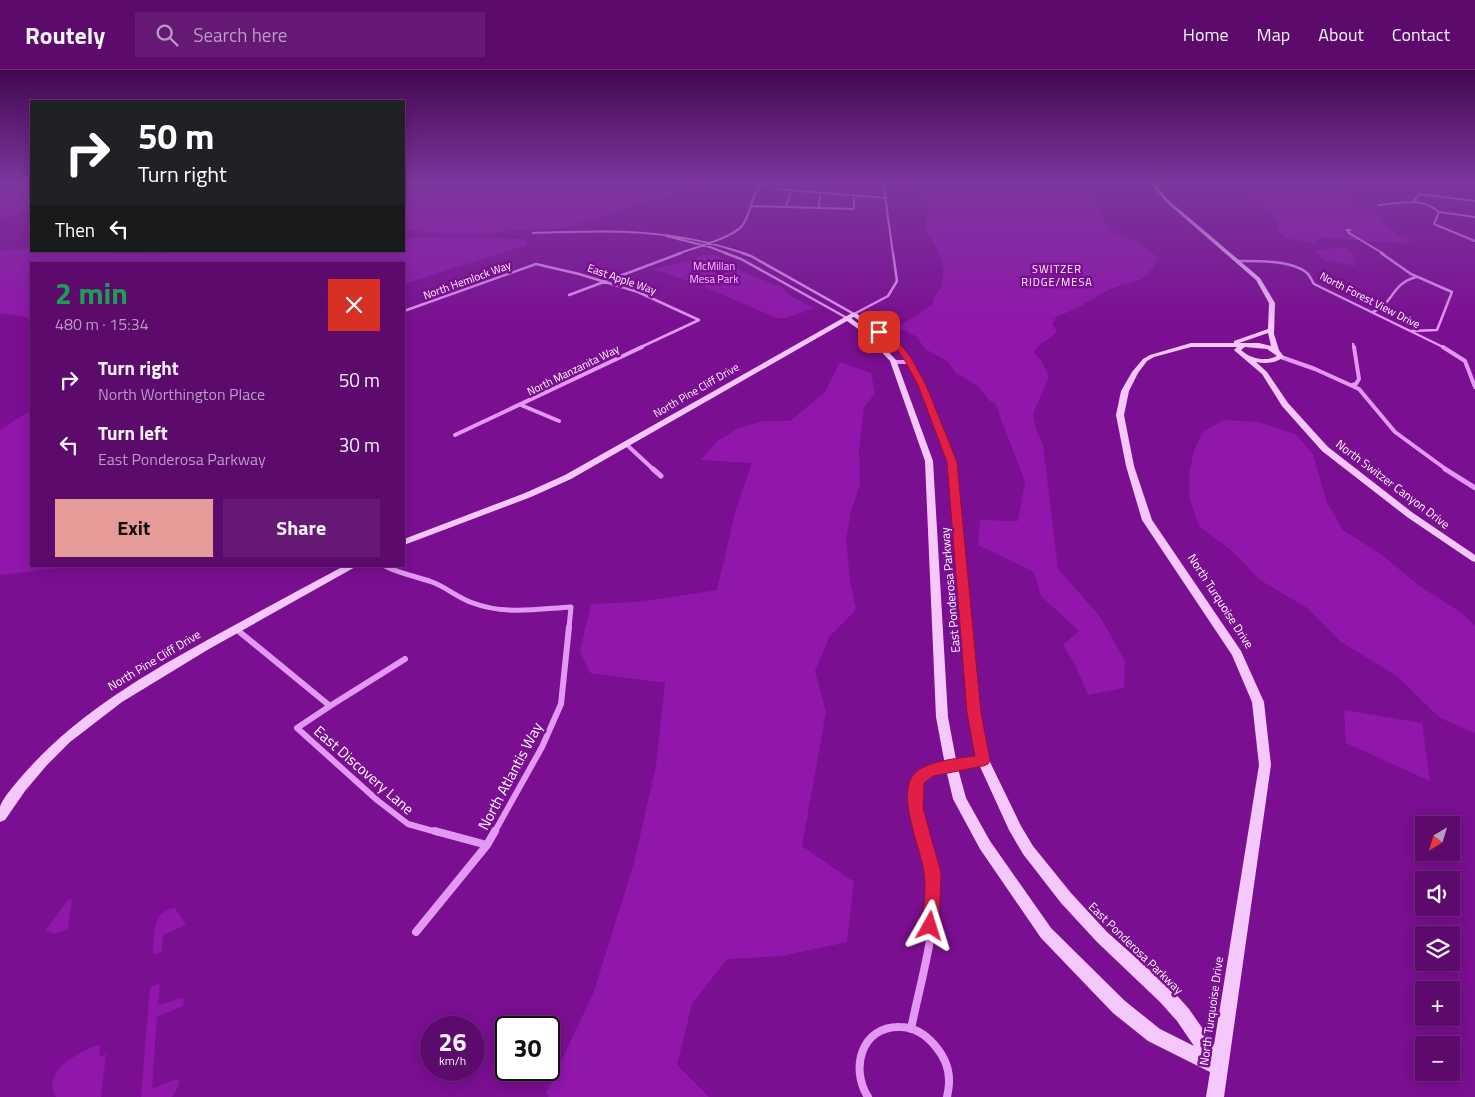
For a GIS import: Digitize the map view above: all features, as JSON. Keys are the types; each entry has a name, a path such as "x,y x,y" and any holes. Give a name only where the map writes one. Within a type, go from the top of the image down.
{"street":[{"path":"569,295 741,229"},
{"name":"North Pine Cliff Drive","path":"405,542 543,489 627,445 888,296 897,281 891,229"},
{"path":"1200,229 1258,279 1272,303 1270,332 1278,354 1352,385 1364,394 1395,432 1431,460 1475,488"},
{"path":"1446,229 1475,241"},
{"name":"East Ponderosa Parkway","path":"533,233 615,230 675,235 708,242 744,253 899,347 922,385 952,462 974,713 983,760 1016,830 1028,850 1066,898 1102,937 1166,996 1183,1015 1219,1068"},
{"path":"1350,230 1347,230 1349,233 1416,277 1452,292 1437,330 1410,331"},
{"name":"East Ponderosa Parkway","path":"658,234 727,253 850,316 894,362 929,460 942,717 951,765 960,799 985,845 1046,933 1100,989 1154,1035 1219,1068"},
{"name":"North Forest View Drive","path":"1238,261 1267,262 1300,270 1309,275 1314,284 1453,352 1465,361 1475,387"},
{"name":"East Apple Way","path":"536,264 606,281 638,292 698,320"},
{"name":"North Hemlock Way","path":"405,311 536,264"},
{"path":"763,270 773,269"},
{"path":"1372,312 1385,307 1398,285 1405,279 1416,277"},
{"name":"North Manzanita Way","path":"455,436 698,320"},
{"path":"1227,345 1270,332"},
{"path":"1255,345 1270,332"},
{"name":"North Turquoise Drive","path":"1215,1097 1265,765 1258,702 1237,654 1147,520 1130,466 1120,415 1125,391 1135,372 1145,360 1160,353 1202,344 1255,345 1278,354"},
{"path":"1352,385 1356,384 1359,379 1353,344"},
{"path":"1243,345 1237,350 1243,356"},
{"name":"North Turquoise Drive","path":"1188,347 1273,360"},
{"path":"1265,374 1278,354"},
{"name":"North Switzer Canyon Drive","path":"1243,356 1265,374 1285,404 1325,449 1358,476 1475,559"},
{"path":"894,362 909,362"},
{"path":"521,405 559,421"},
{"path":"627,445 660,476"},
{"name":"North Pine Cliff Drive","path":"0,816 20,787 41,764 88,719 109,703 154,675 350,567"},
{"name":"North Atlantis Way","path":"387,567 397,573 432,582 471,603 486,608 504,610 571,607 561,704 542,747 487,845 416,932"},
{"name":"East Discovery Lane","path":"236,629 330,706 297,728 377,800 408,824 487,845"},
{"path":"330,706 405,659"},
{"path":"911,1028 933,900 933,873 916,808 915,789 920,776 928,772 951,765 983,760"},
{"path":"868,1097 859,1076 859,1057 866,1042 878,1030 894,1026 911,1028 928,1037 941,1052 948,1070 950,1089 947,1097"}],"green space":[{"path":"409,229 544,229 464,234 424,232"},
{"path":"927,229 1111,229 1115,234 1141,243 1158,258 1150,271 1140,279 1118,286 1074,310 1057,316 1052,324 1057,330 1034,352 1042,362 1049,377 1033,414 1036,429 1043,444 1058,569 1099,615 1125,661 1124,688 1088,695 1075,665 1063,645 1079,631 1041,596 1034,572 978,545 980,520 1018,521 1025,482 995,403 990,401 978,386 956,373 946,360 925,349 917,337 898,327 932,305 935,296 941,288 944,270 937,248 927,233"},
{"path":"1278,229 1390,229 1398,235 1411,240 1408,244 1322,237 1314,243 1285,238"},
{"path":"405,237 527,239 526,245 405,284 405,262 30,262 30,318 0,313 0,251 30,248 30,252 157,254 166,252 405,252"},
{"path":"1345,248 1354,256 1355,266 1323,260 1315,251 1326,249"},
{"name":"McMillan Mesa Park","path":"702,255 713,255 722,258 743,272 781,287 792,297 814,308 786,318 777,318 698,284 652,269 696,259"},
{"path":"840,362 871,373 875,394 864,407 859,452 860,485 851,511 846,540 850,579 856,610 830,636 815,671 826,712 802,846 854,882 847,942 782,956 727,959 692,1004 677,1065 709,1097 549,1097 546,1093 552,1081 560,1081 560,1064 593,994 634,863 656,766 665,683 590,673 580,651 591,604 639,602 717,590 736,509 752,463 701,460 716,442 738,428 764,421 790,421 825,392"},
{"path":"30,411 30,567 67,567 0,575 0,430"},
{"path":"1224,420 1259,422 1295,434 1313,454 1327,503 1343,530 1382,555 1417,584 1463,614 1475,626 1475,733 1440,718 1397,676 1341,642 1307,608 1260,580 1232,551 1199,526 1190,500 1189,474 1194,450 1204,431"},
{"path":"1344,710 1422,723 1430,781 1346,743"},
{"path":"72,898 68,929 54,934 45,931 68,900"},
{"path":"175,908 186,925 163,935 162,952 153,955 154,933 158,919 167,910"},
{"path":"160,983 158,1005 182,998 184,1000 183,1006 157,1017 152,1089 175,1079 179,1080 179,1085 172,1097 141,1097 150,987"},
{"path":"98,1045 100,1046 99,1057 106,1054 101,1097 56,1097 53,1079 57,1071 72,1058"}],"district":[{"name":"SWITZER RIDGE/MESA","path":"1057,275"}],"route":[{"path":"879,332 899,347 908,358 922,385 952,462 974,713 983,760 951,765 928,772 920,776 917,782 914,800 933,873 933,900 930,926"}]}
